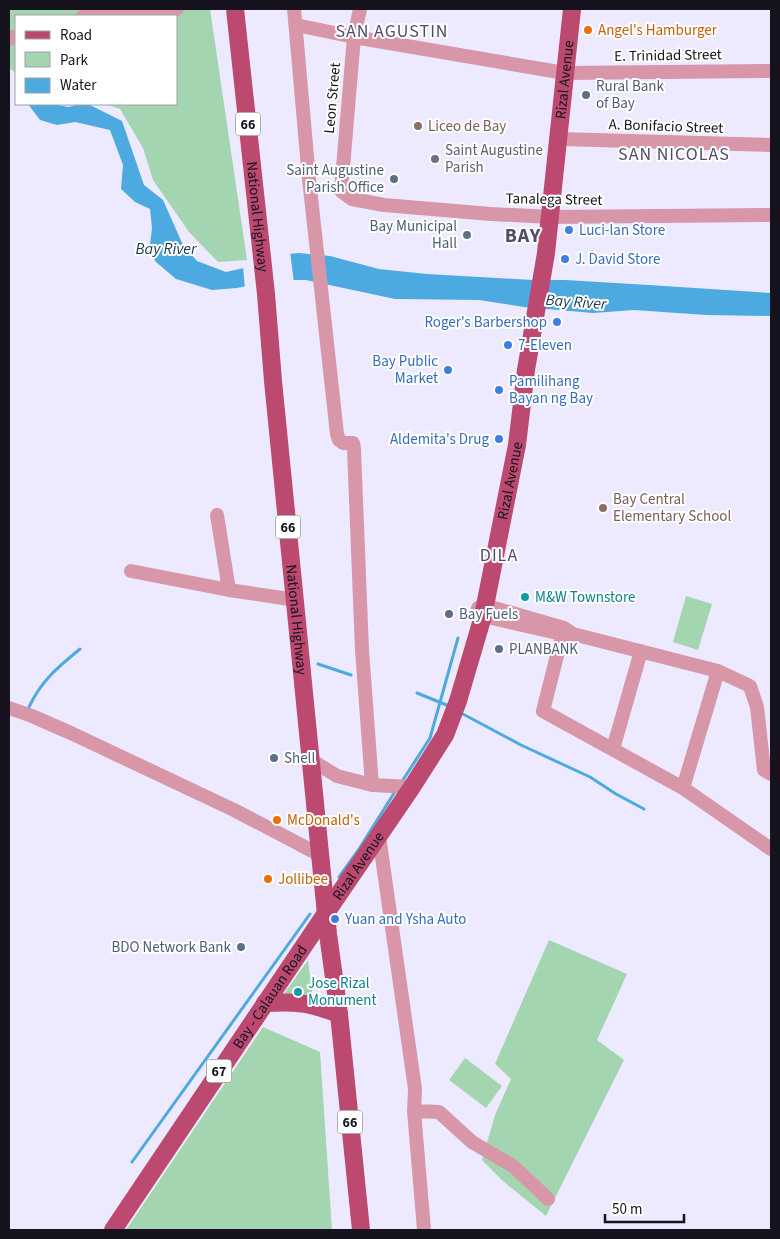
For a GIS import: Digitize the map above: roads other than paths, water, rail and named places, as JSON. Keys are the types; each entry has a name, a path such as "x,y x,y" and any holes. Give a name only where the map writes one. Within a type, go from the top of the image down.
{"main road":[{"name":"National Highway","path":"236,9 261,240 273,381 320,855 339,1014 361,1230"},
{"name":"Rizal Avenue","path":"326,912 412,787 445,735 458,701 483,610 517,445 526,370 544,271 572,9"},
{"name":"Bay - Calauan Road","path":"113,1230 326,912"},
{"path":"265,1003 300,1002 339,1014"}],"street":[{"path":"87,15 108,10 146,14 177,9"},
{"path":"294,9 337,434 338,440 343,443 353,443 354,449 362,650 372,785"},
{"name":"Leon Street","path":"341,191 354,37 360,9"},
{"name":"E. Trinidad Street","path":"296,25 354,37 565,73 771,71"},
{"name":"A. Bonifacio Street","path":"559,140 771,145"},
{"name":"Tanalega Street","path":"341,191 352,199 384,205 551,217 771,215"},
{"path":"217,514 229,590"},
{"path":"131,571 229,590 296,600"},
{"path":"483,610 718,671 750,686 757,707 764,770 771,774"},
{"path":"566,632 543,711 683,788 771,849"},
{"path":"613,749 642,651"},
{"path":"683,788 718,671"},
{"path":"9,708 40,719 216,801 320,855"},
{"path":"311,760 338,776 372,785 412,787"},
{"path":"379,836 415,1089 414,1110 424,1230"},
{"path":"414,1110 439,1112 472,1142 514,1166 548,1198"}],"water":[{"name":"Bay River","path":"29,105 59,105 68,107 90,105 122,121 144,185 163,200 183,245 197,261 226,272 248,267 274,255 299,253 330,256 379,269 427,274 565,280 771,293 771,316 706,315 634,310 593,313 524,307 479,300 395,299 306,280 276,280 237,288 212,290 176,279 156,262 149,253 152,228 150,209 135,202 121,189 123,165 110,130 75,122 57,125 40,120"}],"waterway":[{"path":"401,783 430,738 458,638"},
{"path":"29,707 39,689 57,668 80,649"},
{"path":"318,664 351,675"},
{"path":"417,693 449,706"},
{"path":"461,713 521,745 590,777 644,809"},
{"path":"339,877 396,790"},
{"path":"132,1162 310,914"}],"place":[{"name":"Angel's Hamburger","path":"588,30"},
{"name":"Rural Bank of Bay","path":"586,95"},
{"name":"Liceo de Bay","path":"418,126"},
{"name":"Saint Augustine Parish","path":"435,159"},
{"name":"Saint Augustine Parish Office","path":"394,179"},
{"name":"Luci-lan Store","path":"569,230"},
{"name":"Bay Municipal Hall","path":"467,235"},
{"name":"J. David Store","path":"565,259"},
{"name":"Roger's Barbershop","path":"557,322"},
{"name":"7-Eleven","path":"508,345"},
{"name":"Bay Public Market","path":"448,370"},
{"name":"Pamilihang Bayan ng Bay","path":"499,390"},
{"name":"Aldemita's Drug","path":"499,439"},
{"name":"Bay Central Elementary School","path":"603,508"},
{"name":"M&W Townstore","path":"525,597"},
{"name":"Bay Fuels","path":"449,614"},
{"name":"PLANBANK","path":"499,649"},
{"name":"Shell","path":"274,758"},
{"name":"McDonald's","path":"277,820"},
{"name":"Jollibee","path":"268,879"},
{"name":"Yuan and Ysha Auto","path":"335,919"},
{"name":"BDO Network Bank","path":"241,947"},
{"name":"Jose Rizal Monument","path":"298,992"}],"district":[{"name":"SAN AGUSTIN","path":"392,31"},
{"name":"SAN NICOLAS","path":"674,154"},
{"name":"BAY","path":"523,235"},
{"name":"DILA","path":"499,555"}]}
